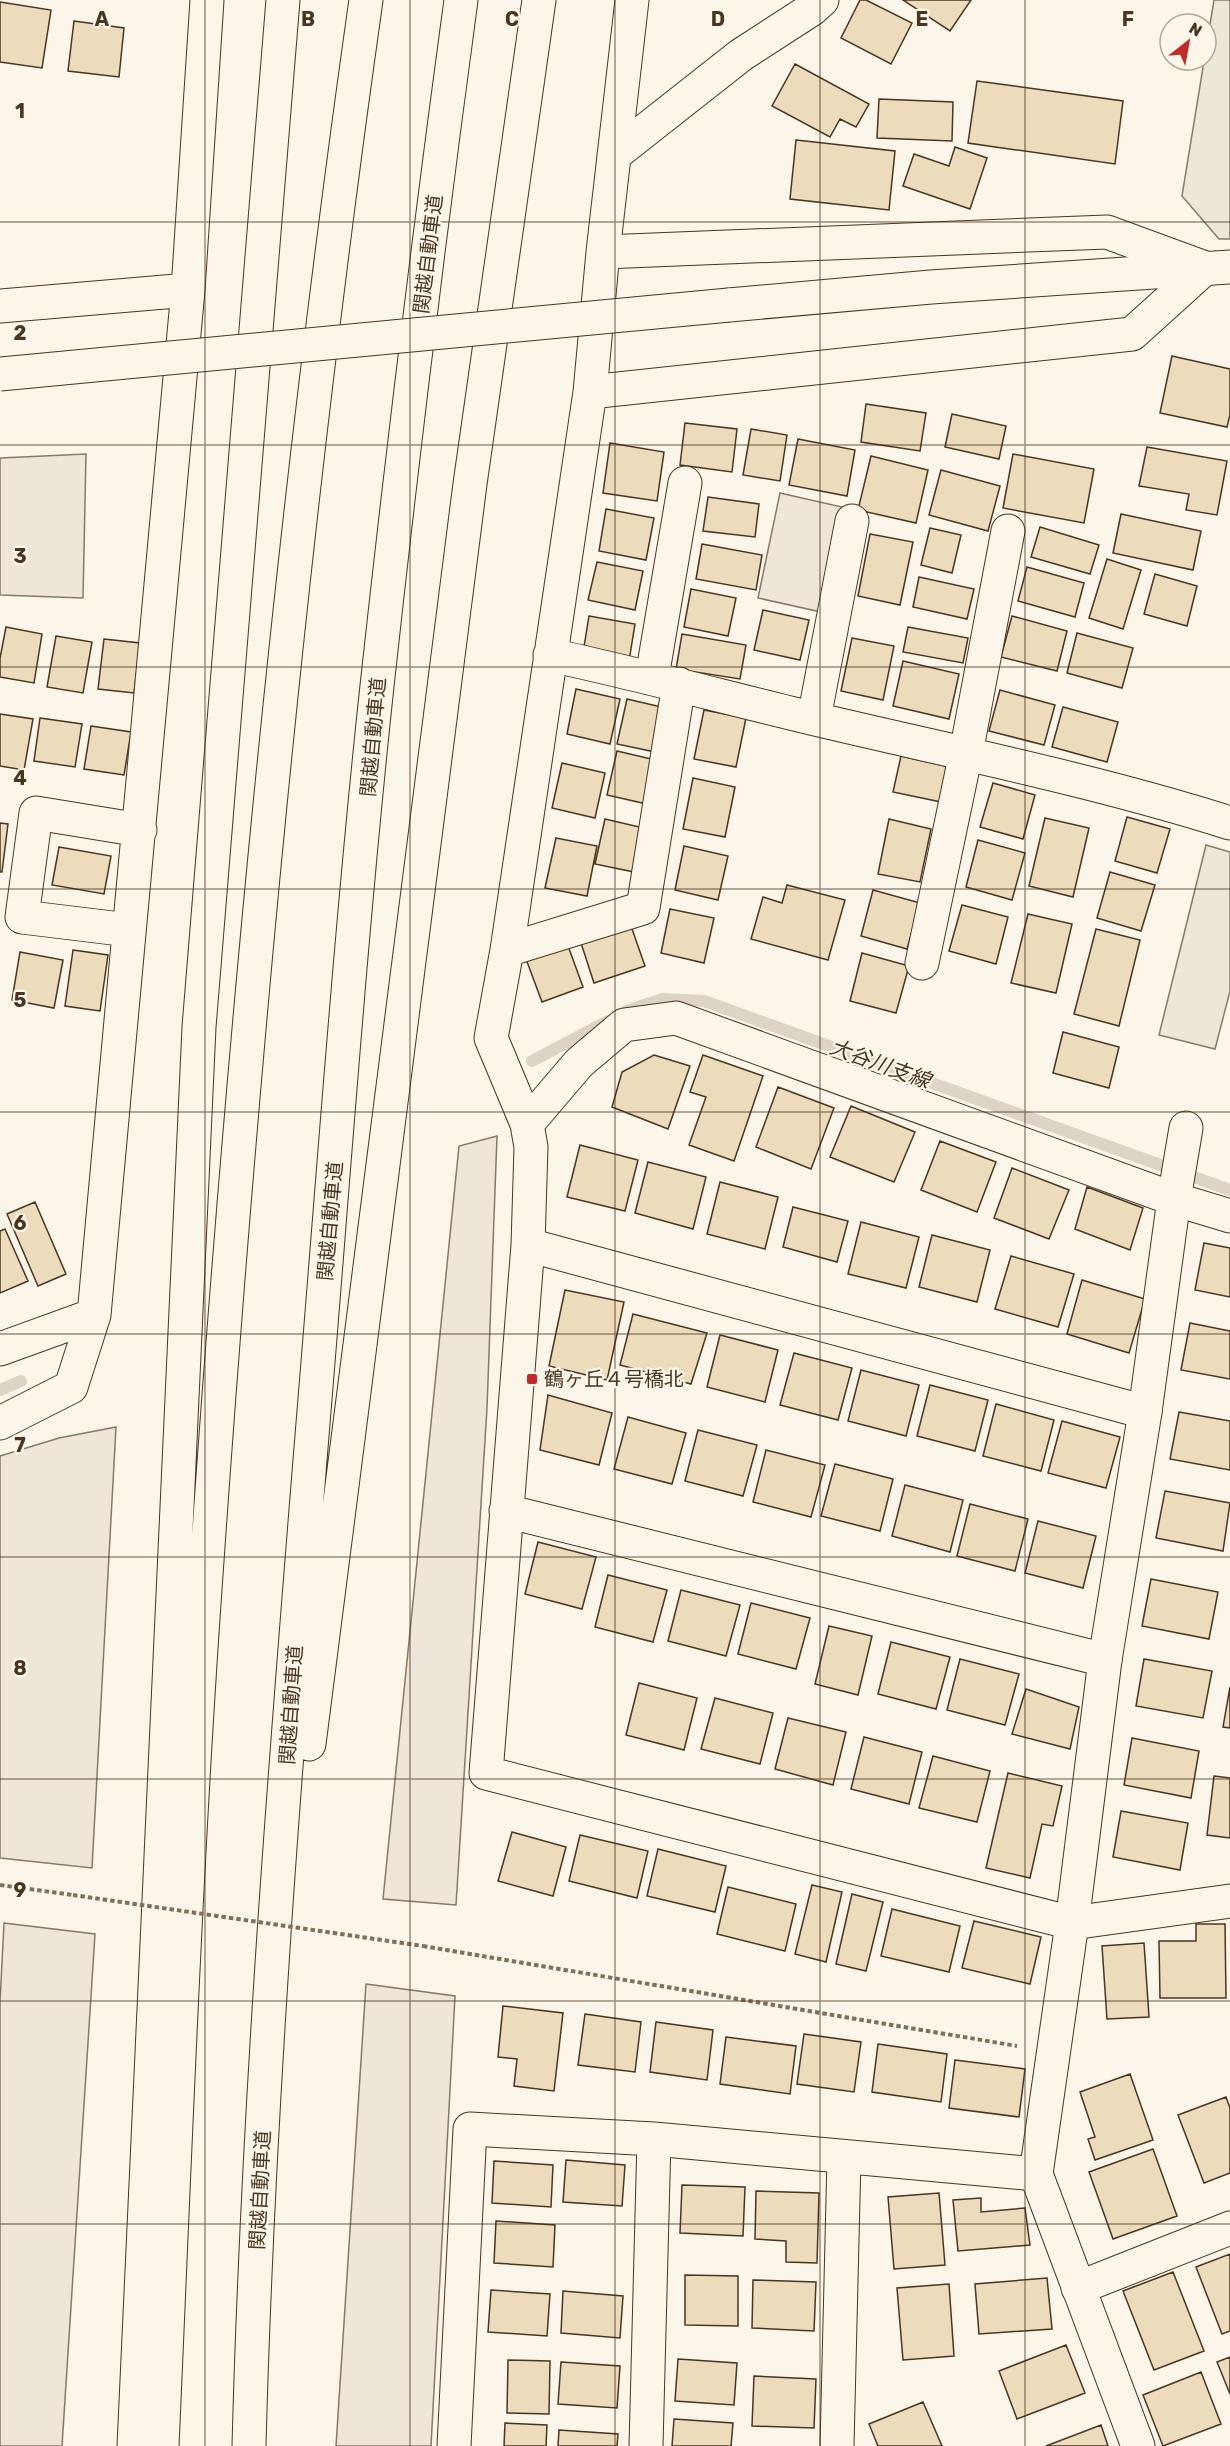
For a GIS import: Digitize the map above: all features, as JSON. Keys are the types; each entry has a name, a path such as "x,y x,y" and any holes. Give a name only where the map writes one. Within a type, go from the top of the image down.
{"main road":[{"path":"0,1423 71,1387 94,1315 188,290 207,0"},
{"path":"134,2446 199,1027 283,0"},
{"path":"162,2446 177,2079 201,1646 245,1067 283,674 334,222 366,0"},
{"name":"関越自動車道","path":"249,2446 265,2086 296,1640 341,1088 377,690 430,231 461,0"},
{"path":"265,2086 470,484 539,0"},
{"path":"632,0 603,252 590,392 507,950 491,1038 527,1124 531,1147 528,1245 486,1773 1072,1923 1230,1901"},
{"path":"614,155 741,55 812,9 822,0"},
{"path":"603,252 1107,232 1218,267"},
{"path":"0,374 931,287 1218,267"},
{"path":"590,392 1132,334 1218,267"},
{"path":"0,306 188,290"},
{"path":"507,950 643,908 685,483"},
{"path":"814,718 852,520"},
{"path":"922,963 966,753 1008,531"},
{"path":"550,655 666,680 814,718 966,753 1179,807 1230,823"},
{"path":"129,930 22,917 36,813 140,830"},
{"path":"527,1124 579,1063 624,1025 676,1018 1174,1199 1230,1216"},
{"path":"1138,2446 1036,2174 1072,1923 1105,1660 1145,1412 1186,1128"},
{"path":"528,1245 1145,1412"},
{"path":"0,1349 94,1315"},
{"path":"506,1511 1105,1660"},
{"path":"454,2446 471,2129 654,2139 1036,2174"},
{"path":"646,2446 654,2139"},
{"path":"837,2446 844,2158"},
{"path":"1078,2288 1230,2228"}],"path":[{"path":"0,1884 423,1946 1053,2052"}],"shaded area":[{"path":"1214,0 1230,0 1230,239 1219,239 1182,196 1202,72 1218,72 1218,12 1212,12"},
{"path":"86,454 83,598 0,595 0,458"},
{"path":"780,493 842,507 821,612 758,598"},
{"path":"1206,845 1230,852 1230,991 1215,1049 1159,1035"},
{"path":"497,1136 487,1408 456,1905 383,1899 459,1146"},
{"path":"116,1427 92,1868 0,1858 0,1456 59,1438"},
{"path":"4,1923 95,1934 62,2446 0,2446 0,2002"},
{"path":"366,1984 455,1996 431,2446 336,2446"}],"building":[{"path":"860,0 866,0 912,23 891,64 841,38"},
{"path":"903,0 971,0 950,31"},
{"path":"0,2 51,10 42,68 0,62"},
{"path":"74,21 124,28 119,77 68,71"},
{"path":"795,64 869,104 856,127 840,119 830,137 772,106"},
{"path":"977,81 1123,101 1115,164 968,143"},
{"path":"879,99 953,102 952,141 877,138"},
{"path":"796,140 895,151 889,210 790,199"},
{"path":"955,147 987,158 970,209 903,186 914,154 949,166"},
{"path":"1172,356 1230,369 1230,415 1227,427 1160,413"},
{"path":"866,404 926,413 920,451 861,442"},
{"path":"952,414 1006,426 999,459 945,447"},
{"path":"685,423 737,429 732,472 680,465"},
{"path":"751,429 787,435 780,481 743,475"},
{"path":"798,439 855,450 847,496 789,485"},
{"path":"610,443 664,452 657,501 603,493"},
{"path":"1147,447 1227,461 1217,515 1186,510 1189,494 1139,486"},
{"path":"1013,454 1094,469 1084,523 1003,508"},
{"path":"871,456 928,470 916,523 858,510"},
{"path":"941,470 1000,486 988,531 929,515"},
{"path":"708,497 759,504 755,537 703,531"},
{"path":"606,509 654,518 646,560 599,551"},
{"path":"1121,514 1201,531 1193,570 1113,553"},
{"path":"1040,527 1099,545 1090,574 1031,557"},
{"path":"930,528 961,535 952,573 921,565"},
{"path":"870,534 913,542 900,605 858,596"},
{"path":"702,544 762,555 756,590 696,579"},
{"path":"1107,559 1141,570 1123,629 1089,618"},
{"path":"597,562 643,571 635,610 588,600"},
{"path":"1027,567 1084,583 1075,617 1018,601"},
{"path":"1155,574 1197,586 1187,626 1144,614"},
{"path":"919,577 974,589 967,619 913,607"},
{"path":"691,589 736,598 728,636 684,627"},
{"path":"763,610 809,620 800,660 754,650"},
{"path":"589,616 635,624 629,661 583,653"},
{"path":"1012,616 1067,631 1057,671 1001,657"},
{"path":"6,627 42,634 34,683 0,677 0,658"},
{"path":"908,627 968,638 963,663 903,652"},
{"path":"1077,633 1133,648 1122,688 1067,673"},
{"path":"682,634 746,645 740,679 676,669"},
{"path":"56,636 92,642 83,693 47,687"},
{"path":"852,638 894,646 883,700 841,691"},
{"path":"104,639 140,643 134,693 98,689"},
{"path":"903,661 959,674 949,719 893,706"},
{"path":"576,689 620,699 610,744 567,734"},
{"path":"1000,690 1055,705 1044,745 989,731"},
{"path":"627,699 670,709 660,753 617,744"},
{"path":"1063,707 1118,722 1107,762 1052,747"},
{"path":"704,710 746,718 736,767 694,759"},
{"path":"0,714 33,719 24,770 0,766"},
{"path":"40,718 82,724 75,767 34,761"},
{"path":"91,726 131,732 124,775 84,769"},
{"path":"617,751 660,761 651,805 607,795"},
{"path":"901,756 954,768 946,803 893,792"},
{"path":"562,763 605,773 595,818 552,808"},
{"path":"693,778 735,787 725,837 683,829"},
{"path":"993,783 1035,795 1023,839 980,827"},
{"path":"1127,817 1170,829 1157,873 1115,861"},
{"path":"1045,818 1089,828 1073,897 1029,886"},
{"path":"605,819 648,829 639,873 595,864"},
{"path":"889,819 931,829 920,882 878,874"},
{"path":"0,823 8,824 2,872 0,872"},
{"path":"556,838 597,846 587,896 545,888"},
{"path":"978,840 1025,853 1012,900 966,887"},
{"path":"684,846 728,856 718,900 675,890"},
{"path":"59,847 111,856 104,894 52,885"},
{"path":"1110,872 1155,885 1141,931 1097,918"},
{"path":"787,885 845,900 828,960 751,939 763,897 782,903"},
{"path":"873,890 920,903 907,949 861,936"},
{"path":"962,905 1008,917 996,964 949,951"},
{"path":"670,909 714,918 704,963 661,953"},
{"path":"1028,914 1072,924 1056,993 1011,983"},
{"path":"631,926 645,966 594,983 581,943"},
{"path":"1096,929 1140,940 1119,1026 1074,1014"},
{"path":"567,943 583,987 542,1002 526,959"},
{"path":"73,950 108,955 100,1011 65,1006"},
{"path":"20,952 63,960 54,1008 12,1000"},
{"path":"862,953 909,966 896,1013 850,1001"},
{"path":"1063,1032 1119,1047 1109,1088 1053,1073"},
{"path":"654,1055 690,1066 668,1129 612,1107 622,1072"},
{"path":"703,1055 763,1076 734,1161 689,1145 706,1097 690,1092"},
{"path":"778,1087 834,1108 811,1169 756,1147"},
{"path":"851,1106 915,1132 894,1182 830,1157"},
{"path":"940,1141 996,1162 977,1212 921,1190"},
{"path":"580,1145 638,1160 625,1211 567,1197"},
{"path":"648,1162 706,1177 693,1229 635,1213"},
{"path":"1012,1168 1069,1190 1049,1239 994,1218"},
{"path":"720,1182 778,1197 765,1249 707,1234"},
{"path":"1087,1187 1143,1208 1130,1250 1075,1229"},
{"path":"35,1202 66,1274 38,1286 7,1214"},
{"path":"793,1207 848,1221 837,1262 783,1247"},
{"path":"861,1222 919,1237 906,1288 848,1274"},
{"path":"5,1229 28,1281 0,1293 0,1231"},
{"path":"932,1235 990,1250 977,1302 919,1287"},
{"path":"1204,1243 1230,1248 1230,1297 1195,1290"},
{"path":"1011,1256 1074,1274 1058,1327 995,1309"},
{"path":"1082,1280 1145,1299 1129,1353 1067,1334"},
{"path":"565,1290 624,1302 607,1380 549,1366"},
{"path":"633,1314 707,1333 691,1384 620,1365"},
{"path":"1190,1323 1230,1331 1230,1379 1181,1370"},
{"path":"720,1335 778,1350 765,1402 707,1387"},
{"path":"794,1353 852,1368 838,1420 780,1405"},
{"path":"861,1370 919,1385 906,1436 848,1421"},
{"path":"930,1385 988,1400 975,1451 917,1436"},
{"path":"548,1395 612,1413 599,1465 540,1450"},
{"path":"996,1404 1054,1420 1041,1471 983,1456"},
{"path":"1179,1412 1230,1421 1230,1470 1170,1459"},
{"path":"628,1417 686,1433 672,1484 614,1469"},
{"path":"1062,1421 1120,1437 1106,1488 1048,1473"},
{"path":"698,1430 757,1445 743,1496 685,1481"},
{"path":"766,1450 825,1465 811,1517 753,1502"},
{"path":"835,1464 893,1479 880,1531 821,1516"},
{"path":"905,1485 963,1500 950,1552 892,1536"},
{"path":"1165,1491 1230,1503 1223,1551 1156,1538"},
{"path":"970,1504 1028,1519 1015,1571 957,1556"},
{"path":"1038,1521 1096,1536 1083,1588 1025,1573"},
{"path":"538,1542 596,1557 582,1609 525,1594"},
{"path":"608,1575 667,1590 653,1642 595,1627"},
{"path":"1151,1579 1218,1592 1209,1639 1142,1626"},
{"path":"681,1590 740,1605 726,1656 668,1641"},
{"path":"751,1603 810,1618 796,1669 738,1654"},
{"path":"829,1626 872,1636 858,1695 815,1684"},
{"path":"891,1642 950,1657 936,1709 878,1694"},
{"path":"960,1659 1019,1674 1005,1725 947,1710"},
{"path":"1144,1659 1212,1671 1203,1718 1136,1706"},
{"path":"639,1683 697,1698 684,1750 626,1735"},
{"path":"1230,1687 1230,1728 1223,1727"},
{"path":"1026,1689 1079,1707 1070,1749 1012,1734"},
{"path":"715,1698 773,1713 760,1764 701,1749"},
{"path":"788,1718 846,1732 833,1785 775,1769"},
{"path":"864,1737 922,1752 909,1804 851,1789"},
{"path":"1132,1738 1199,1751 1191,1798 1124,1785"},
{"path":"933,1756 990,1771 977,1822 919,1808"},
{"path":"1008,1773 1062,1786 1053,1826 1042,1824 1030,1878 986,1868"},
{"path":"1214,1776 1230,1778 1230,1838 1207,1835"},
{"path":"1121,1811 1188,1823 1180,1870 1113,1857"},
{"path":"512,1832 566,1847 553,1896 498,1881"},
{"path":"580,1835 648,1851 637,1898 569,1881"},
{"path":"658,1849 726,1866 715,1912 647,1896"},
{"path":"812,1885 842,1892 826,1962 795,1954"},
{"path":"728,1887 796,1904 785,1951 717,1934"},
{"path":"852,1894 883,1902 866,1971 836,1964"},
{"path":"892,1909 960,1926 949,1972 881,1956"},
{"path":"974,1921 1041,1937 1030,1984 962,1968"},
{"path":"1196,1924 1225,1924 1226,1998 1160,1998 1159,1941 1196,1941"},
{"path":"1144,1943 1149,2017 1107,2019 1102,1946"},
{"path":"503,2006 563,2013 554,2091 514,2086 517,2059 498,2057"},
{"path":"585,2014 641,2022 635,2072 578,2065"},
{"path":"656,2022 713,2030 707,2080 650,2072"},
{"path":"804,2034 861,2042 854,2092 797,2084"},
{"path":"726,2037 796,2046 790,2094 720,2084"},
{"path":"878,2044 947,2054 941,2102 872,2092"},
{"path":"955,2060 1025,2069 1019,2117 949,2108"},
{"path":"1130,2074 1153,2140 1095,2160 1088,2139 1095,2137 1080,2092"},
{"path":"1226,2097 1230,2108 1230,2173 1204,2183 1178,2115"},
{"path":"1153,2149 1177,2216 1113,2239 1089,2172"},
{"path":"566,2160 625,2165 622,2206 563,2202"},
{"path":"494,2161 553,2165 551,2207 492,2203"},
{"path":"682,2185 745,2187 743,2236 680,2233"},
{"path":"756,2191 819,2193 817,2263 786,2262 786,2241 755,2239"},
{"path":"939,2193 945,2265 894,2269 888,2197"},
{"path":"981,2198 981,2212 1025,2208 1030,2245 958,2251 953,2200"},
{"path":"496,2221 555,2225 553,2267 494,2263"},
{"path":"1230,2254 1230,2331 1222,2334 1196,2267"},
{"path":"1173,2272 1204,2351 1154,2370 1123,2291"},
{"path":"685,2275 738,2276 738,2326 685,2325"},
{"path":"1047,2278 1052,2329 979,2334 975,2284"},
{"path":"753,2280 816,2282 814,2331 752,2328"},
{"path":"949,2284 954,2356 903,2360 897,2288"},
{"path":"491,2290 550,2294 547,2336 488,2332"},
{"path":"563,2291 623,2296 620,2338 561,2333"},
{"path":"1066,2345 1085,2393 1017,2419 999,2371"},
{"path":"1230,2357 1230,2394 1217,2362"},
{"path":"678,2359 737,2363 734,2405 675,2401"},
{"path":"508,2360 550,2361 549,2414 507,2413"},
{"path":"561,2362 620,2366 617,2408 558,2404"},
{"path":"1201,2372 1221,2424 1163,2446 1143,2395"},
{"path":"754,2376 816,2379 814,2428 752,2426"},
{"path":"923,2402 942,2446 878,2446 869,2424"},
{"path":"674,2419 733,2423 731,2446 672,2446"},
{"path":"505,2423 547,2425 546,2446 504,2446"},
{"path":"1101,2425 1108,2446 1046,2446"},
{"path":"559,2430 618,2434 617,2446 558,2446"}],"waterway":[{"name":"大谷川支線","path":"626,1011 663,999 704,1001 1230,1190"},
{"name":"大谷川支線","path":"532,1061 608,1021"},
{"name":"大谷川支線","path":"0,1390 21,1381"}],"place":[{"name":"鶴ヶ丘４号橋北","path":"532,1379"}]}
